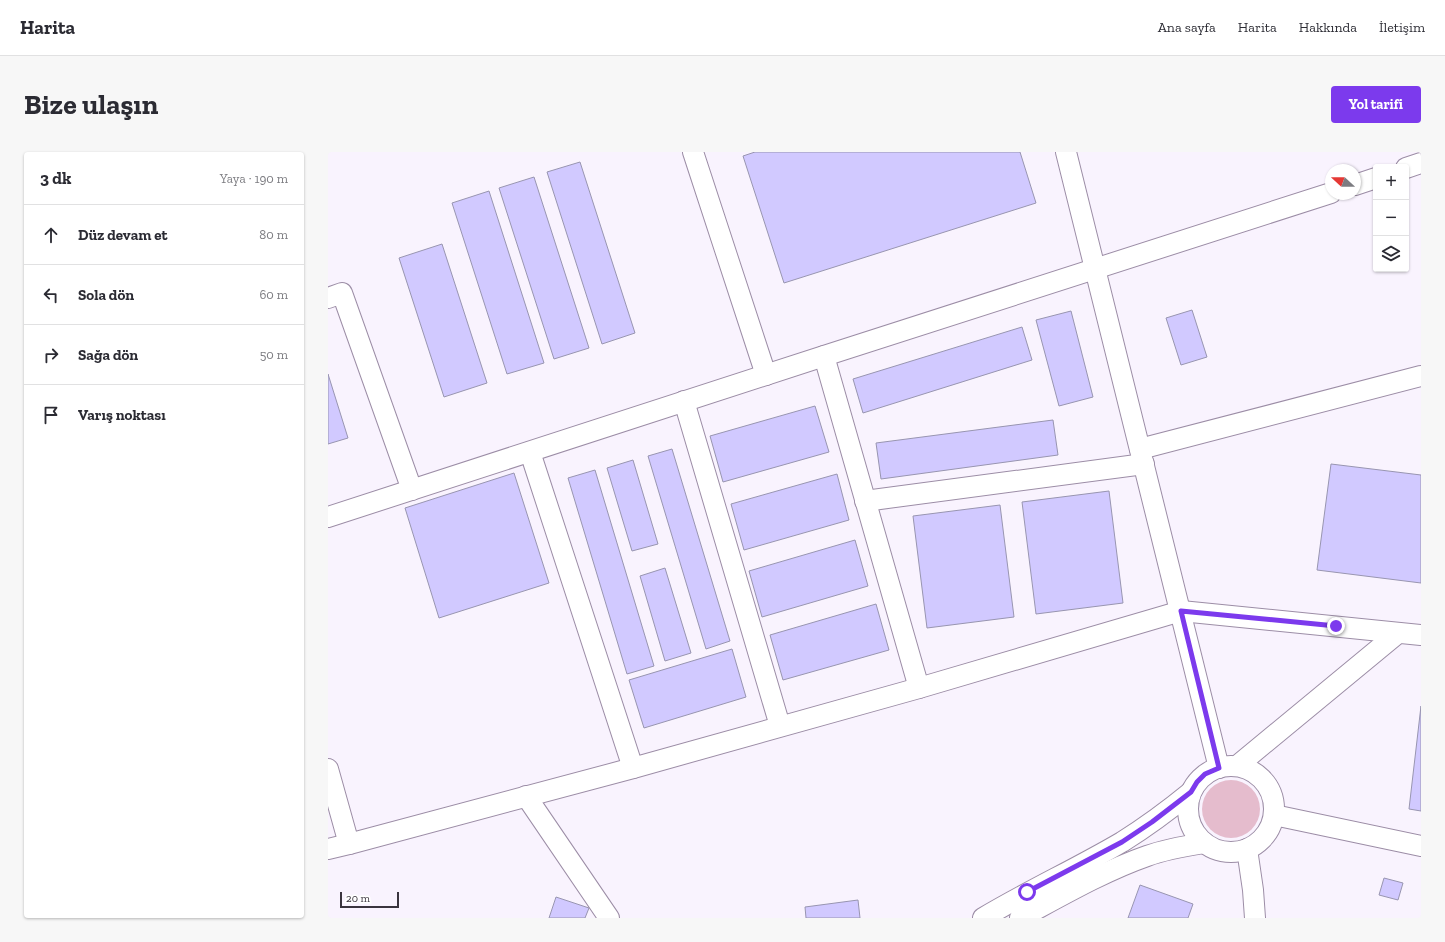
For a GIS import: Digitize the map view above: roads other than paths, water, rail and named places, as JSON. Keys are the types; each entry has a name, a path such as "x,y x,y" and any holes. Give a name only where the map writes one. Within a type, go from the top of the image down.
{"street":[{"path":"693,152 766,375"},
{"path":"1066,152 1181,611 1228,767"},
{"path":"1409,167 1421,163"},
{"path":"1361,183 1373,179"},
{"path":"328,517 1325,195"},
{"path":"328,298 342,293 412,490"},
{"path":"824,356 919,688"},
{"path":"866,501 1142,456 1421,376"},
{"path":"684,401 780,726"},
{"path":"530,452 634,768"},
{"path":"328,848 349,844 634,768 919,688 1181,611 1421,635"},
{"path":"1228,767 1248,769 1258,775 1271,793 1274,804 1274,815 1271,826 1265,836 1257,844 1236,852 1225,852 1214,849 1204,843 1196,835 1188,814 1188,803 1191,792 1197,782 1205,774 1228,767 1398,633"},
{"path":"328,769 349,844"},
{"path":"982,918 1122,842 1152,822 1191,792"},
{"path":"526,796 610,918"},
{"path":"1274,815 1421,846"},
{"path":"1020,918 1127,864 1176,848 1204,843"},
{"path":"1247,849 1253,890 1255,918"}]}
